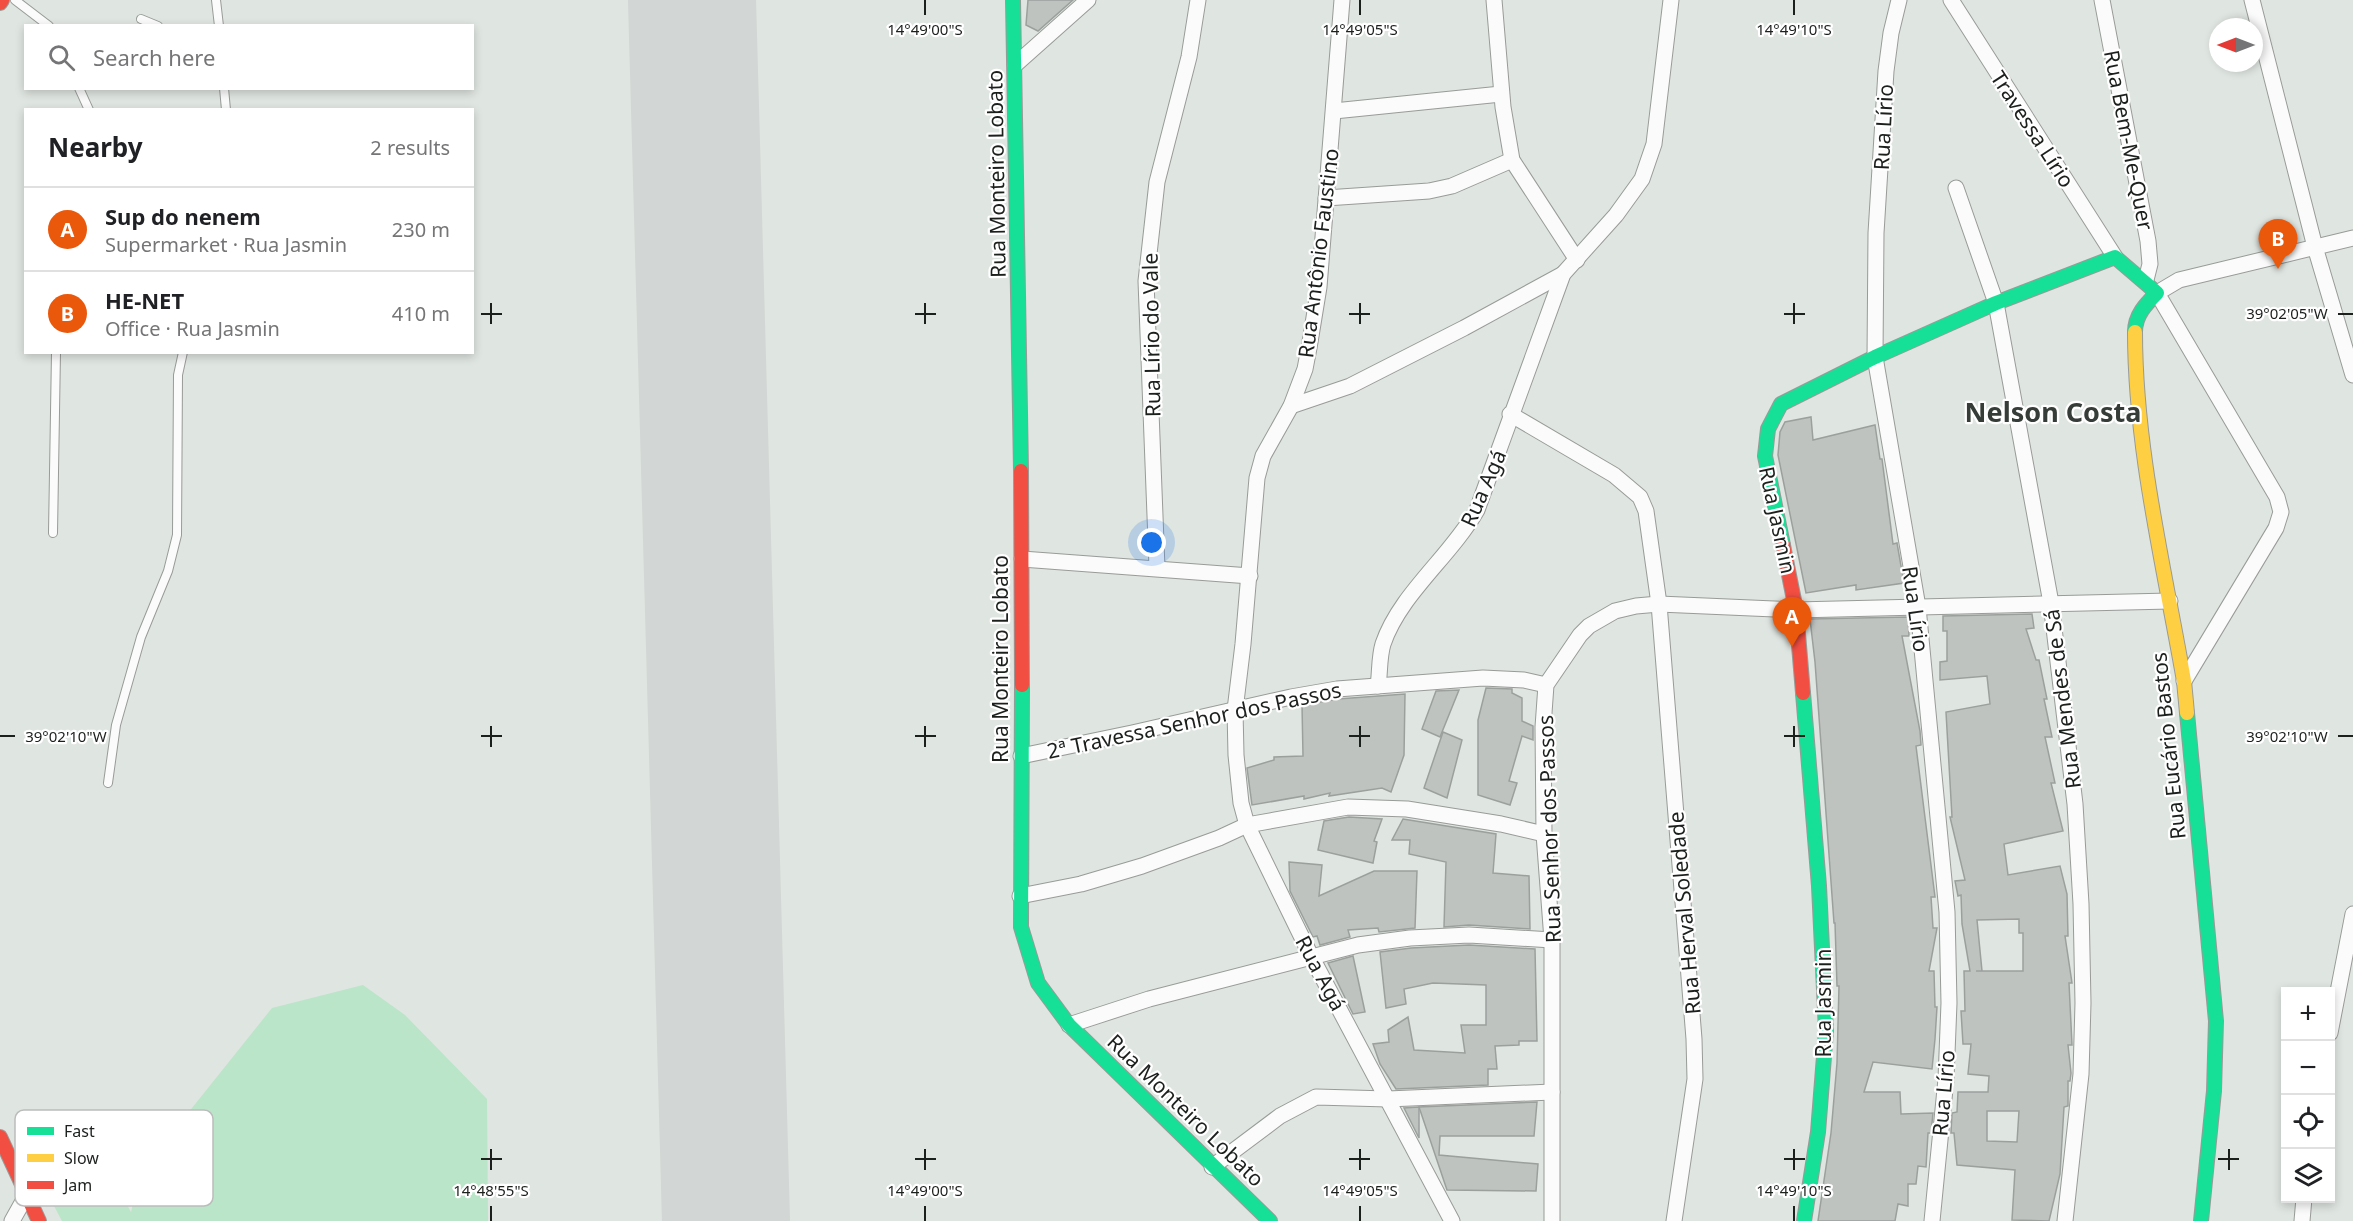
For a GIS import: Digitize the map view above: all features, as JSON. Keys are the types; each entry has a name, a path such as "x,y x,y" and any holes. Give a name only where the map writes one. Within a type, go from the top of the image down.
{"street":[{"name":"Rua Monteiro Lobato","path":"1013,0 1022,559 1021,927 1038,983 1069,1024 1212,1167 1270,1221"},
{"path":"1015,65 1088,0"},
{"name":"Rua Lírio do Vale","path":"1157,568 1146,281 1157,182 1189,57 1198,0"},
{"name":"Rua Antônio Faustino","path":"1235,710 1250,576 1257,478 1263,456 1291,406 1305,369 1314,321 1342,0"},
{"path":"1494,0 1501,94 1507,141 1512,160 1577,260"},
{"name":"Rua Agá","path":"1291,406 1350,386 1464,328 1563,274 1577,260 1616,215 1642,179 1648,164 1654,144 1671,0"},
{"name":"Rua Lírio","path":"1899,0 1891,33 1886,71 1876,233 1875,357 1918,607 1947,912 1949,1003 1946,1079 1932,1221"},
{"name":"Travessa Lírio","path":"1951,0 2115,257"},
{"name":"Rua Bem-Me-Quer","path":"2102,0 2148,241 2150,264 2146,280"},
{"path":"2252,0 2315,247 2353,375"},
{"path":"1334,111 1501,94"},
{"path":"1326,198 1429,191 1452,186 1512,160"},
{"name":"Rua Mendes de Sá","path":"1956,188 1996,303 2051,603 2075,804 2081,904 2083,1003 2081,1074 2065,1221"},
{"path":"2157,293 2179,280 2353,238"},
{"path":"2115,257 2130,271 2146,280 2157,293 2277,497 2281,512 2269,540 2184,681"},
{"name":"Rua Jasmin","path":"1804,1221 1818,1132 1826,1031 1819,886 1796,610 1765,456 1768,429 1781,404 1875,357 1996,303 2115,257"},
{"name":"Rua Agá","path":"1378,686 1383,646 1401,607 1448,553 1477,510 1502,447 1510,414 1563,274"},
{"name":"Rua Eucário Bastos","path":"2157,293 2142,309 2135,325 2135,369 2147,472 2184,681 2216,1021 2214,1091 2201,1221"},
{"name":"Rua Herval Soledade","path":"1510,414 1614,475 1640,497 1646,511 1659,604 1694,1040 1695,1079 1674,1221"},
{"path":"1022,559 1250,576"},
{"name":"Rua Senhor dos Passos","path":"1552,1221 1552,940 1544,834 1543,727 1546,685 1580,635 1589,626 1615,611 1659,604 1796,610 2170,601"},
{"name":"2ª Travessa Senhor dos Passos","path":"1021,756 1314,693 1483,678 1524,680 1546,685"},
{"name":"Rua Agá","path":"1235,710 1236,755 1241,803 1247,825 1311,956 1452,1221"},
{"path":"1020,896 1081,884 1142,866 1189,850 1247,825 1348,807 1407,809 1501,824 1544,834"},
{"path":"2335,1011 2353,914"},
{"path":"1069,1024 1149,999 1358,945 1437,936 1469,935 1552,940"},
{"path":"1212,1167 1280,1116 1316,1097 1388,1099 1552,1092"},
{"path":"0,1137 15,1171"},
{"path":"2302,1221 2304,1203"},
{"path":"12,1221 20,1206"},
{"path":"31,1206 39,1221"}],"lane":[{"path":"15,0 46,24"},
{"path":"216,0 219,24"},
{"path":"141,19 153,24"},
{"path":"80,90 88,108"},
{"path":"224,90 226,108"},
{"path":"53,533 56,354"},
{"path":"108,783 116,724 141,637 168,571 177,535 178,375 183,354"}],"green space":[{"path":"363,985 405,1015 487,1099 488,1221 62,1221 54,1206 128,1206 131,1212 132,1206 213,1206 213,1110 190,1110 272,1008"}],"building":[{"path":"1028,0 1073,0 1038,31 1026,25"},
{"path":"1811,417 1813,440 1875,425 1880,459 1882,459 1893,544 1897,543 1904,583 1856,590 1856,585 1806,593 1778,455 1780,432 1785,422"},
{"path":"2032,614 2034,628 2026,629 2036,660 2039,660 2047,699 2044,699 2052,737 2045,737 2055,783 2051,783 2063,831 2004,844 2008,875 2060,866 2067,894 2068,936 2065,936 2072,983 2069,983 2072,1045 2068,1045 2071,1073 2070,1081 2068,1081 2068,1106 2064,1107 2060,1174 2049,1221 2012,1220 2015,1170 1957,1165 1954,1133 1951,1133 1952,1113 1957,1112 1958,1092 1988,1092 1989,1076 1968,1074 1971,1044 1963,1044 1961,1011 1965,1011 1964,971 1970,971 1962,924 1961,895 1958,896 1955,881 1965,880 1950,817 1952,817 1946,712 1990,704 1987,676 1940,680 1940,662 1947,661 1947,631 1943,631 1943,616","holes":["2019,919 2019,933 2023,933 2023,971 1982,971 1977,920","1987,1111 2019,1111 2017,1142 1987,1141"]},
{"path":"1908,617 1909,636 1902,636 1920,731 1921,745 1916,746 1935,897 1931,897 1933,928 1937,928 1929,971 1934,971 1935,1007 1937,1007 1935,1039 1932,1069 1873,1062 1864,1092 1900,1092 1901,1114 1933,1113 1931,1133 1928,1133 1926,1167 1918,1166 1916,1184 1908,1184 1908,1206 1898,1204 1895,1221 1818,1221 1831,1133 1837,1063 1839,986 1837,986 1835,923 1810,619"},
{"path":"1486,688 1512,689 1512,693 1522,698 1522,721 1533,726 1533,740 1522,736 1509,781 1517,783 1510,805 1478,795 1478,720"},
{"path":"1459,690 1440,737 1422,729 1436,691"},
{"path":"1405,694 1404,755 1391,792 1382,788 1329,796 1330,793 1304,799 1304,796 1252,805 1247,768 1274,760 1274,757 1303,756 1302,705 1338,699"},
{"path":"1443,732 1462,740 1447,798 1424,788"},
{"path":"1349,817 1382,819 1374,841 1377,842 1373,863 1318,850 1324,821"},
{"path":"1403,819 1496,834 1493,873 1529,876 1530,929 1469,925 1444,927 1446,862 1409,854 1410,840 1392,840"},
{"path":"1289,862 1322,865 1319,896 1374,871 1417,871 1415,928 1379,932 1378,928 1348,930 1350,937 1320,945 1317,936 1313,937 1290,891"},
{"path":"1469,945 1535,949 1537,1041 1519,1041 1519,1045 1495,1046 1497,1069 1488,1069 1488,1085 1396,1089 1380,1064 1373,1044 1389,1042 1388,1030 1408,1017 1414,1050 1465,1053 1461,1025 1486,1025 1486,985 1433,983 1404,989 1406,1004 1386,1008 1380,952"},
{"path":"1353,956 1365,1012 1353,1014 1328,963"},
{"path":"1537,1102 1534,1136 1440,1136 1439,1155 1538,1164 1536,1191 1447,1190 1419,1107"},
{"path":"1419,1107 1419,1138 1404,1108"}],"runway":[{"path":"692,0 726,1221"}],"traffic: fast":[{"path":"1013,0 1021,471"},
{"path":"1783,545 1765,456 1768,429 1781,404 1875,357 1996,303 2115,257 2157,293 2139,315 2135,332"},
{"path":"1022,685 1021,927 1038,983 1069,1025 1270,1221"},
{"path":"1803,693 1819,886 1826,1031 1818,1132 1804,1221"},
{"path":"2187,713 2216,1021 2214,1091 2201,1221"}],"traffic: slow":[{"path":"2135,332 2136,376 2145,464 2184,681 2187,713"}],"traffic: jam":[{"path":"1021,471 1022,685"},
{"path":"1783,545 1796,610 1803,693"},
{"path":"0,1137 15,1169"},
{"path":"32,1206 39,1221"}],"place":[{"name":"HE-NET","path":"2278,269"},
{"name":"Sup do nenem","path":"1792,647"}],"district":[{"name":"Nelson Costa","path":"2053,411"}]}
